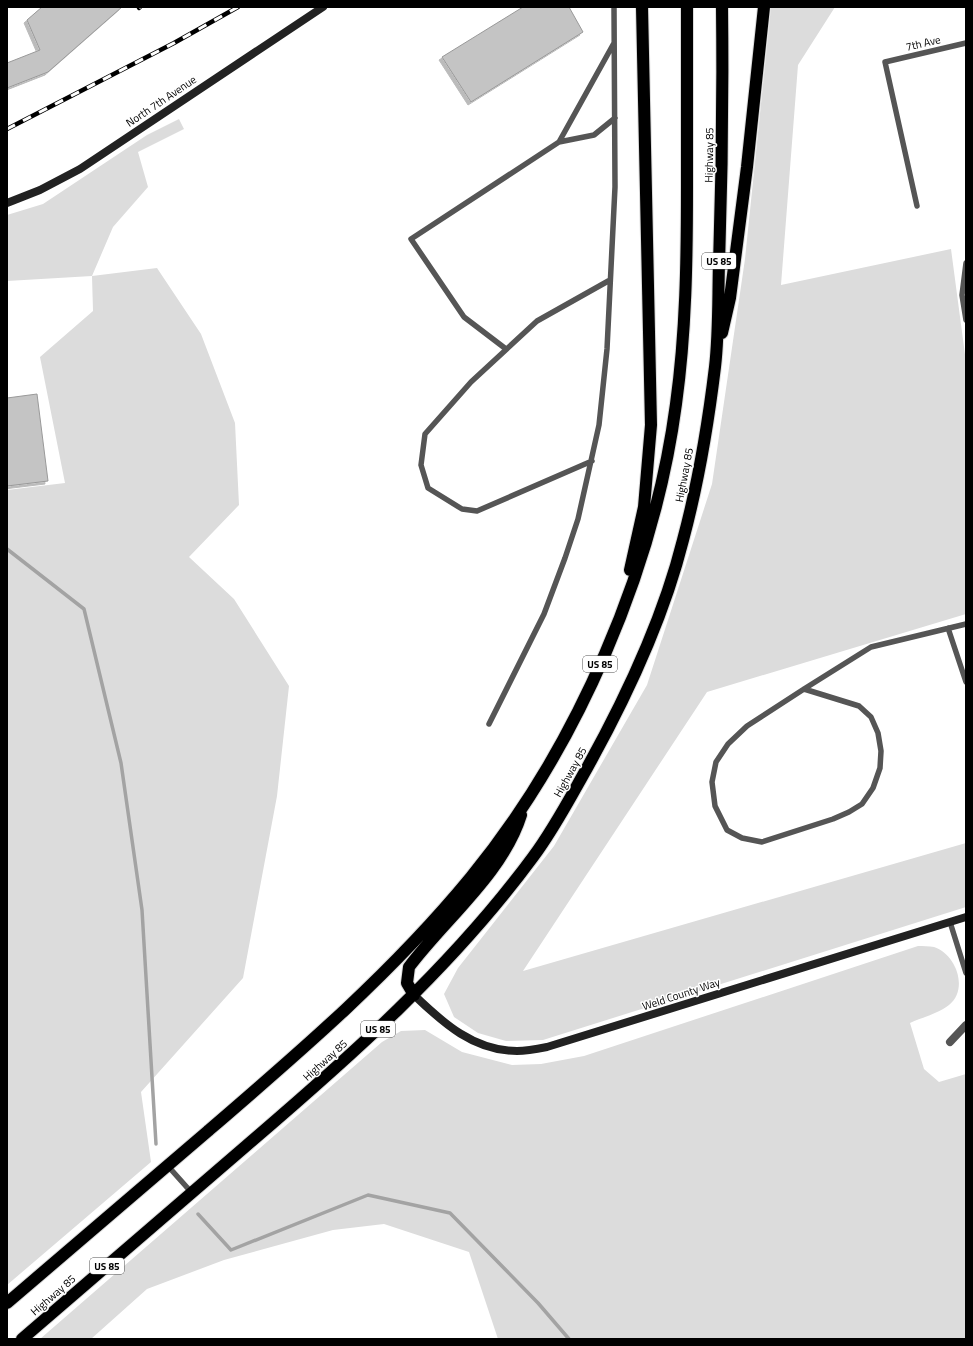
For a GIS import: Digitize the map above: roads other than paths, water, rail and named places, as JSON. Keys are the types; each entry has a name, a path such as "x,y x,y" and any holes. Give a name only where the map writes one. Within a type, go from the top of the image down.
{"highway":[{"path":"628,597 630,562 644,507 651,425 642,7"},
{"name":"Highway 85","path":"7,1303 298,1054 386,973 473,875 525,802 559,748 596,674 628,597 651,523 665,468 676,404 684,332 687,243 687,7"},
{"name":"Highway 85","path":"22,1339 305,1095 414,995 442,967 494,908 534,856 566,805 630,686 666,596 683,542 703,447 715,364 723,158 722,7"},
{"path":"715,364 730,298 747,167 764,7"},
{"path":"414,995 407,983 409,967 487,875 515,834 525,802"}],"street":[{"name":"North 7th Avenue","path":"7,203 40,190 86,165 323,7"},
{"name":"Weld County Way","path":"414,995 439,1019 459,1033 480,1044 499,1050 518,1051 547,1048 966,917"},
{"path":"950,1042 966,1025"}],"lane":[{"path":"489,724 544,614 578,519 599,425 607,349 615,187 614,7"},
{"path":"559,142 614,43"},
{"name":"7th Ave","path":"917,206 885,62 966,43"},
{"path":"506,349 464,317 411,239 559,142 594,135 615,118"},
{"path":"966,263 962,295 966,320"},
{"path":"592,461 477,511 462,509 428,488 420,465 426,434 471,382 537,321 610,280"},
{"path":"804,689 859,706 871,717 878,733 880,751 880,768 873,788 862,804 838,816 762,842 742,838 727,830 715,806 712,782 716,762 728,744 747,726 804,689 871,647 966,624"},
{"path":"948,628 966,682"},
{"path":"950,922 966,973"},
{"path":"167,1165 192,1193"}],"waterway":[{"path":"7,549 84,609 121,763 142,910 156,1144"},
{"path":"198,1214 231,1250 368,1195 450,1213 538,1303 569,1339"}],"railway":[{"path":"7,129 174,43 238,7"}]}
